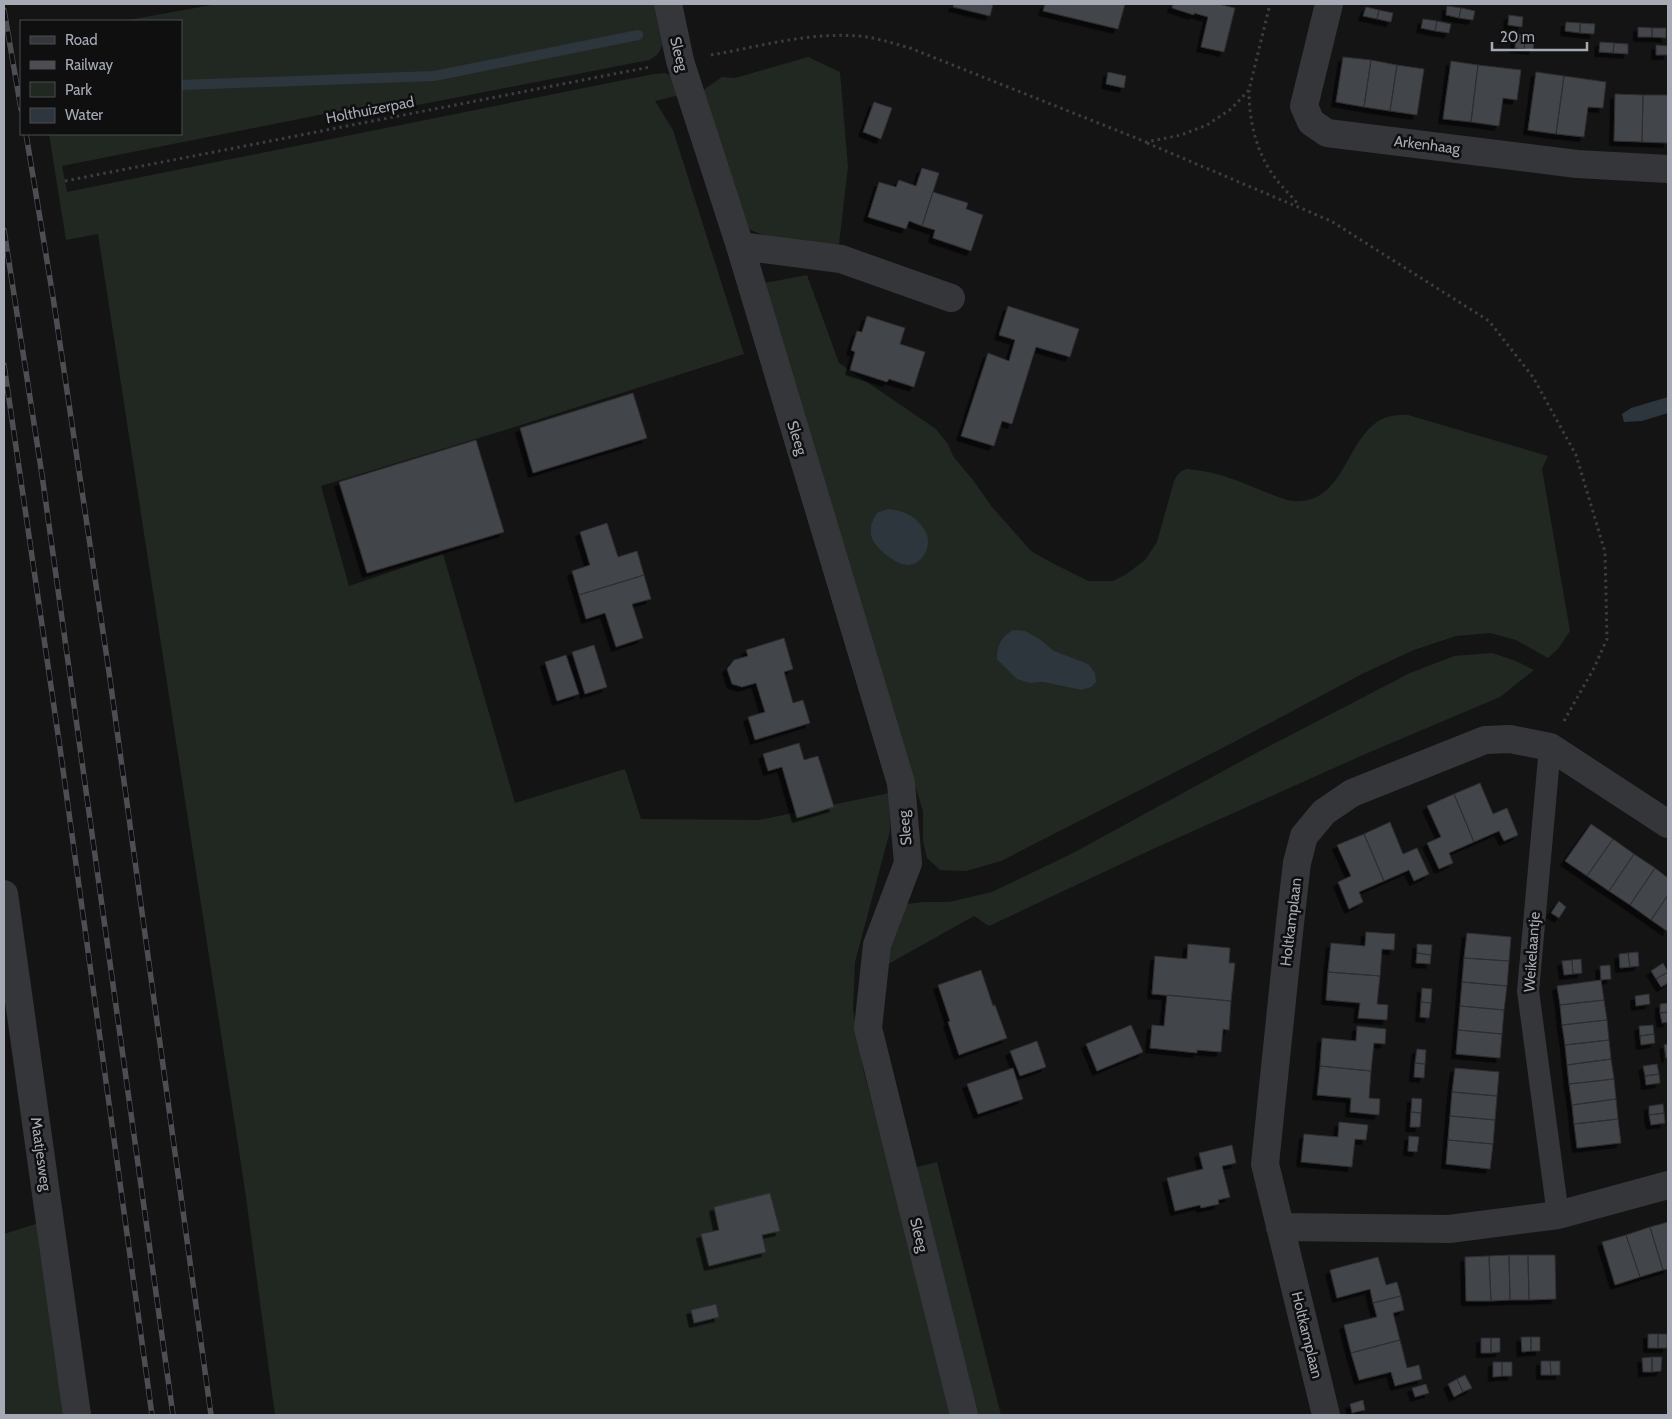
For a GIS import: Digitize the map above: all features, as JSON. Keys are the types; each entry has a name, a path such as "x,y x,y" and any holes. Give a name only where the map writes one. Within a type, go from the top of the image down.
{"street":[{"name":"Sleeg","path":"668,4 680,61 740,246 901,783 908,863 877,945 868,1028 964,1415"},
{"name":"Arkenhaag","path":"1328,4 1304,106 1311,122 1327,133 1577,164 1668,169"},
{"path":"740,246 841,259 951,298"},
{"name":"Holtkamplaan","path":"1326,1415 1265,1164 1291,915 1298,863 1304,836 1324,812 1352,793 1485,740 1510,739 1550,747 1668,824"},
{"name":"Weikelaantje","path":"1550,747 1528,991 1558,1215"},
{"name":"Maatjesweg","path":"4,894 77,1415"},
{"path":"1280,1226 1449,1229 1558,1215 1668,1185"}],"path":[{"path":"1270,4 1250,90 1249,112 1257,146 1275,178 1301,208"},
{"name":"Holthuizerpad","path":"64,181 680,61 809,38 857,36 882,40 910,48 1146,142 1331,221 1489,321 1533,377 1576,455 1604,552 1607,638 1594,668 1550,747"},
{"path":"1146,142 1181,136 1207,125 1231,110 1250,90"}],"green space":[{"path":"217,4 654,4 662,45 658,54 649,60 336,121 334,112 62,166 67,192 654,74 665,73 671,76 680,95 655,101 673,130 744,354 321,486 349,586 443,554 515,803 625,769 641,819 759,820 889,793 890,831 855,962 853,1009 864,1073 956,1415 275,1415 245,1190 98,234 66,240 49,135 182,135 182,20 129,20"},
{"path":"808,57 840,72 848,167 839,244 782,243 741,226 699,93 722,77 735,78"},
{"path":"807,275 839,363 936,429 948,444 953,456 992,507 1031,551 1088,581 1113,581 1125,575 1145,560 1157,542 1175,479 1185,469 1223,476 1287,500 1310,499 1324,493 1334,482 1360,440 1370,428 1382,419 1401,415 1408,415 1548,456 1542,469 1570,631 1558,649 1548,658 1516,640 1490,633 1456,636 1414,650 1364,673 1001,861 966,871 940,870 927,858 923,841 923,811 759,284","holes":["1041,640 1054,651 1081,690 1043,682 1030,683"]},
{"path":"1492,653 1516,661 1534,670 1500,697 1363,755 1153,849 989,926 974,916 883,967 907,904 949,902 992,892 1073,853 1258,752 1410,673 1454,656"},
{"path":"937,1162 1001,1415 973,1415 909,1169"},
{"path":"45,1221 70,1415 4,1415 4,1234"}],"water":[{"path":"1668,397 1668,413 1642,421 1624,422 1622,414 1631,408"},
{"path":"888,509 913,517 927,534 928,545 924,556 915,563 909,565 892,559 873,540 871,529 874,519 877,513"},
{"path":"1013,630 1025,631 1041,640 1054,651 1088,664 1095,673 1096,682 1091,687 1081,690 1043,682 1030,683 1017,679 997,659 1000,642"}],"building":[{"path":"954,4 993,4 990,16 953,7"},
{"path":"1045,4 1125,4 1118,29 1043,11"},
{"path":"1173,4 1218,4 1235,8 1224,52 1201,47 1208,17 1172,8"},
{"path":"1447,6 1461,8 1459,18 1446,15"},
{"path":"1366,7 1379,10 1377,19 1363,16"},
{"path":"1461,8 1475,11 1473,20 1459,18"},
{"path":"1379,10 1393,13 1391,22 1377,19"},
{"path":"1509,15 1523,17 1522,27 1508,25"},
{"path":"1423,19 1437,21 1435,31 1421,28"},
{"path":"1437,21 1451,24 1449,33 1435,31"},
{"path":"1566,22 1580,23 1580,33 1565,31"},
{"path":"1580,23 1595,24 1594,34 1580,33"},
{"path":"1638,27 1652,28 1652,37 1638,37"},
{"path":"1652,28 1666,28 1666,38 1652,37"},
{"path":"1516,34 1526,35 1524,49 1515,48"},
{"path":"1526,35 1535,36 1533,50 1524,49"},
{"path":"1600,42 1614,43 1613,53 1599,52"},
{"path":"1614,43 1628,44 1628,54 1613,53"},
{"path":"1656,45 1668,46 1668,55 1656,55"},
{"path":"1343,57 1371,60 1364,107 1336,102"},
{"path":"1371,60 1397,65 1390,111 1364,107"},
{"path":"1451,61 1478,65 1471,122 1443,119"},
{"path":"1397,65 1424,69 1417,115 1390,111"},
{"path":"1478,65 1521,70 1517,100 1503,98 1499,126 1471,122"},
{"path":"1108,72 1126,76 1124,88 1106,84"},
{"path":"1536,72 1564,76 1556,134 1528,130"},
{"path":"1564,76 1606,82 1603,108 1588,107 1584,137 1556,134"},
{"path":"1615,94 1643,95 1642,142 1614,141"},
{"path":"1643,95 1668,95 1668,143 1642,142"},
{"path":"874,102 892,108 881,139 863,132"},
{"path":"922,168 939,173 922,226 909,221 906,229 868,217 879,182 896,187 899,180 916,186"},
{"path":"933,192 968,203 966,209 983,215 971,251 933,238 935,230 922,226"},
{"path":"1008,306 1079,329 1070,357 1036,347 1012,424 1002,421 994,446 961,436 988,353 1009,361 1015,340 999,335"},
{"path":"867,316 905,328 900,344 925,352 914,387 889,379 887,382 850,370 855,352 851,350 857,331 862,332"},
{"path":"633,393 647,438 533,473 520,428"},
{"path":"476,440 504,532 367,573 339,482"},
{"path":"607,523 618,557 637,551 644,575 579,595 572,571 590,565 580,532"},
{"path":"644,575 651,599 632,604 643,638 616,647 605,613 586,619 579,595"},
{"path":"784,638 793,669 784,672 793,703 803,700 810,723 755,740 748,717 765,712 756,683 742,687 732,684 727,669 734,660 748,656 746,650"},
{"path":"594,645 607,687 585,694 572,652"},
{"path":"566,655 579,694 557,701 545,662"},
{"path":"799,743 804,760 818,756 834,807 797,818 782,767 768,771 763,754"},
{"path":"1480,783 1493,814 1507,808 1518,835 1504,841 1499,831 1474,842 1454,794"},
{"path":"1454,794 1474,842 1449,853 1453,863 1439,869 1427,843 1441,837 1427,806"},
{"path":"1390,822 1403,854 1417,848 1429,874 1414,881 1409,870 1384,881 1364,834"},
{"path":"1591,824 1613,839 1587,876 1565,861"},
{"path":"1364,834 1384,881 1359,892 1363,902 1349,909 1338,882 1351,876 1337,845"},
{"path":"1613,839 1634,854 1609,891 1587,876"},
{"path":"1634,854 1655,868 1630,905 1609,891"},
{"path":"1655,868 1668,878 1668,895 1651,920 1630,905"},
{"path":"1668,895 1668,930 1667,931 1651,920"},
{"path":"1559,901 1566,907 1559,918 1551,913"},
{"path":"1366,932 1395,934 1394,950 1382,949 1380,976 1328,972 1331,943 1365,946"},
{"path":"1467,933 1511,937 1509,961 1464,958"},
{"path":"1188,944 1230,948 1229,963 1235,963 1231,1001 1152,994 1155,956 1187,959"},
{"path":"1417,944 1432,945 1431,955 1417,953"},
{"path":"1638,952 1639,966 1630,967 1628,953"},
{"path":"1417,953 1431,955 1430,964 1416,963"},
{"path":"1628,953 1630,967 1620,968 1619,954"},
{"path":"1464,958 1509,961 1507,986 1462,982"},
{"path":"1581,959 1582,973 1573,974 1572,960"},
{"path":"1572,960 1573,974 1564,975 1562,961"},
{"path":"1663,963 1668,972 1656,979 1651,971"},
{"path":"1610,965 1611,979 1601,980 1600,966"},
{"path":"981,970 993,1006 995,1005 1007,1038 959,1055 938,985"},
{"path":"1328,972 1380,976 1377,1004 1388,1005 1387,1020 1358,1018 1360,1003 1326,1000"},
{"path":"1668,972 1668,983 1661,987 1656,979"},
{"path":"1601,980 1604,1000 1560,1005 1557,986"},
{"path":"1462,982 1507,986 1504,1010 1460,1006"},
{"path":"1422,988 1432,989 1431,1003 1421,1002"},
{"path":"1649,994 1650,1004 1636,1006 1635,996"},
{"path":"1167,995 1231,1001 1229,1030 1223,1029 1221,1052 1197,1050 1197,1053 1150,1048 1152,1025 1164,1026"},
{"path":"1604,1000 1607,1020 1562,1025 1560,1005"},
{"path":"1421,1002 1431,1003 1429,1018 1420,1017"},
{"path":"1668,1003 1668,1012 1660,1013 1660,1004"},
{"path":"1460,1006 1504,1010 1502,1034 1458,1030"},
{"path":"1668,1012 1668,1022 1662,1023 1660,1013"},
{"path":"1607,1020 1609,1040 1565,1045 1562,1025"},
{"path":"1131,1025 1143,1052 1097,1071 1086,1044"},
{"path":"1653,1025 1654,1034 1640,1036 1639,1026"},
{"path":"1357,1026 1386,1029 1385,1044 1374,1043 1371,1071 1320,1066 1322,1038 1356,1041"},
{"path":"1458,1030 1502,1034 1500,1058 1456,1054"},
{"path":"1654,1034 1655,1043 1641,1045 1640,1036"},
{"path":"1609,1040 1611,1059 1567,1065 1565,1045"},
{"path":"1037,1041 1046,1067 1020,1076 1010,1051"},
{"path":"1668,1044 1668,1058 1666,1058 1664,1045"},
{"path":"1417,1049 1426,1050 1425,1064 1415,1063"},
{"path":"1611,1059 1614,1079 1569,1084 1567,1065"},
{"path":"1415,1063 1425,1064 1424,1078 1414,1077"},
{"path":"1657,1064 1659,1074 1645,1076 1643,1066"},
{"path":"1320,1066 1371,1071 1369,1098 1380,1099 1379,1115 1350,1112 1351,1098 1317,1095"},
{"path":"1013,1068 1023,1099 978,1114 967,1084"},
{"path":"1455,1068 1499,1072 1497,1096 1452,1092"},
{"path":"1659,1074 1660,1083 1646,1085 1645,1076"},
{"path":"1614,1079 1616,1099 1572,1105 1569,1084"},
{"path":"1452,1092 1497,1096 1495,1120 1450,1116"},
{"path":"1412,1098 1422,1099 1421,1113 1411,1112"},
{"path":"1616,1099 1618,1119 1574,1124 1572,1105"},
{"path":"1663,1104 1664,1113 1649,1115 1649,1106"},
{"path":"1411,1112 1421,1113 1420,1127 1410,1127"},
{"path":"1664,1113 1665,1123 1651,1125 1649,1115"},
{"path":"1450,1116 1495,1120 1493,1144 1448,1140"},
{"path":"1618,1119 1621,1143 1577,1148 1574,1124"},
{"path":"1339,1122 1368,1125 1366,1140 1355,1139 1352,1167 1301,1162 1304,1134 1338,1137"},
{"path":"1409,1136 1419,1137 1417,1152 1408,1151"},
{"path":"1448,1140 1493,1144 1490,1169 1446,1164"},
{"path":"1232,1145 1236,1163 1222,1166 1230,1197 1218,1200 1219,1204 1201,1208 1200,1205 1175,1211 1167,1178 1203,1169 1199,1153"},
{"path":"770,1193 780,1231 762,1235 766,1252 709,1266 701,1234 719,1230 714,1207"},
{"path":"1668,1222 1668,1269 1663,1270 1650,1227"},
{"path":"1650,1227 1663,1270 1640,1277 1626,1235"},
{"path":"1626,1235 1640,1277 1615,1285 1602,1242"},
{"path":"1509,1255 1510,1300 1491,1301 1489,1256"},
{"path":"1509,1255 1528,1255 1529,1300 1510,1300"},
{"path":"1528,1255 1555,1255 1556,1299 1529,1300"},
{"path":"1489,1256 1491,1301 1466,1301 1465,1257"},
{"path":"1378,1257 1386,1285 1397,1282 1401,1296 1373,1303 1370,1289 1337,1298 1330,1270"},
{"path":"1401,1296 1404,1310 1393,1313 1400,1340 1351,1353 1344,1325 1377,1317 1373,1303"},
{"path":"716,1304 719,1317 694,1323 691,1310"},
{"path":"1648,1334 1658,1334 1658,1348 1648,1348"},
{"path":"1658,1334 1667,1334 1667,1348 1658,1348"},
{"path":"1521,1337 1531,1337 1531,1351 1522,1352"},
{"path":"1531,1337 1540,1337 1540,1351 1531,1351"},
{"path":"1481,1338 1491,1338 1491,1353 1481,1353"},
{"path":"1491,1338 1500,1338 1500,1352 1491,1353"},
{"path":"1400,1340 1407,1368 1419,1365 1422,1379 1395,1386 1391,1372 1359,1380 1351,1353"},
{"path":"1652,1357 1652,1372 1643,1372 1642,1358"},
{"path":"1652,1357 1662,1357 1661,1371 1652,1372"},
{"path":"1541,1361 1550,1361 1551,1375 1541,1375"},
{"path":"1550,1361 1560,1361 1560,1375 1551,1375"},
{"path":"1493,1362 1502,1362 1502,1376 1493,1377"},
{"path":"1502,1362 1512,1362 1512,1376 1502,1376"},
{"path":"1465,1375 1472,1388 1463,1392 1457,1379"},
{"path":"1457,1379 1463,1392 1454,1397 1448,1384"},
{"path":"1426,1384 1429,1393 1415,1397 1412,1388"},
{"path":"1363,1400 1365,1410 1352,1413 1350,1404"}],"waterway":[{"path":"182,85 434,76 638,35"}],"railway":[{"path":"4,10 20,103"},
{"path":"26,135 53,297 109,672 211,1415"},
{"path":"4,230 42,475 173,1415"},
{"path":"4,365 60,748 152,1415"}]}
